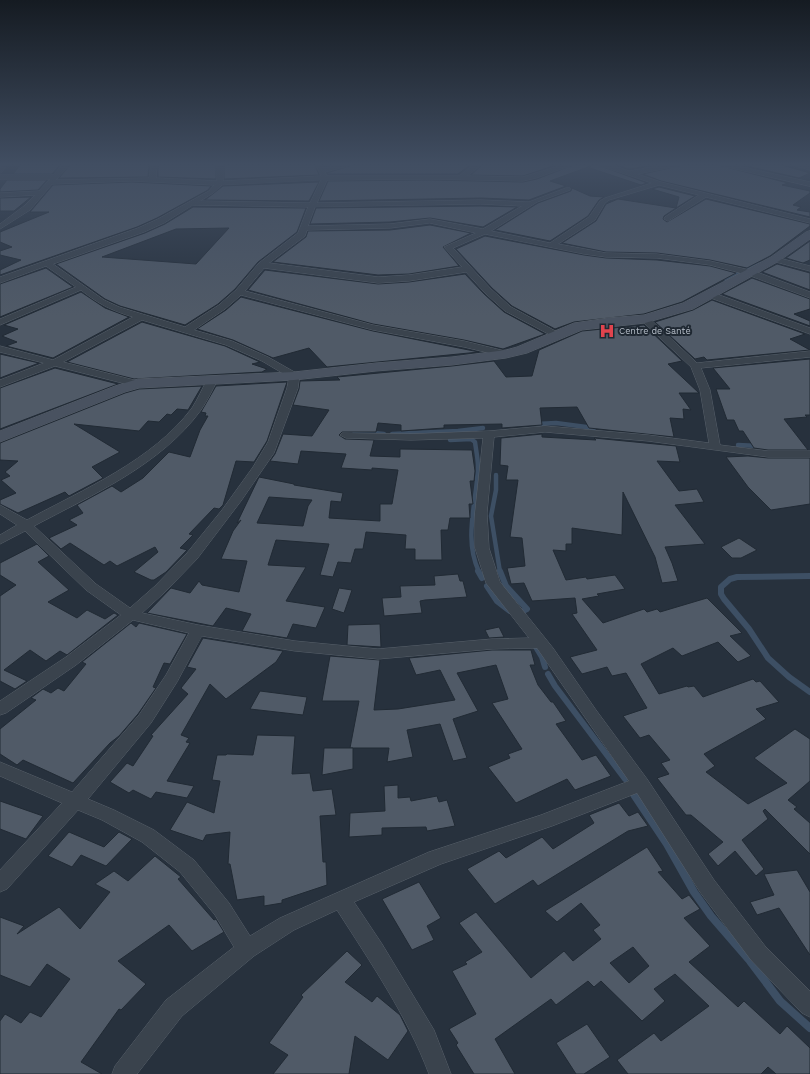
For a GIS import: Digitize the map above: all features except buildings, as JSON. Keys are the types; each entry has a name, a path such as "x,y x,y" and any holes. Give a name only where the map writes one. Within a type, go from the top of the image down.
{"main road":[{"path":"0,437 34,422 120,389 138,384 294,376 376,367 452,361 506,354 522,350 579,326 645,319 688,306 775,259 810,234"}],"street":[{"path":"0,227 17,215"},
{"path":"0,280 141,230 170,215"},
{"path":"187,330 222,307 239,292 262,265 294,242 302,234 309,215"},
{"path":"512,215 484,232 448,247 467,269 508,309 556,335"},
{"path":"550,246 594,215"},
{"path":"668,219 674,215"},
{"path":"786,215 810,221"},
{"path":"304,228 390,226 430,221 550,246 599,254 657,256 710,263 751,273 810,295"},
{"path":"775,259 810,268"},
{"path":"0,709 76,656 130,615 180,569 210,534 252,476 273,442 295,381 294,376 264,359 244,350 187,330 142,316 116,310 101,302 48,264"},
{"path":"262,265 378,280 409,278 467,269"},
{"path":"0,322 82,287"},
{"path":"239,292 326,317 392,332 464,343 506,354"},
{"path":"710,295 810,331"},
{"path":"0,384 54,363 142,316"},
{"path":"645,319 695,366 705,390 715,448"},
{"path":"0,349 138,384"},
{"path":"695,366 810,354"},
{"path":"0,540 25,524 104,483 151,453 189,419 206,397 212,381"},
{"path":"346,435 411,437 489,434 545,429 648,438 768,454 810,454"},
{"path":"489,434 481,513 482,548 493,582 541,643 641,784 707,886 758,953 810,1006"},
{"path":"0,509 25,524 91,587 130,615 198,630 329,650 378,654 492,644 541,643"},
{"path":"0,883 76,800 145,719 172,678 198,630"},
{"path":"0,769 76,800 148,836 187,866 222,909 247,949"},
{"path":"122,1074 174,1008 247,949 287,924 436,858 546,821 641,784"},
{"path":"341,899 375,951 426,1038 440,1074"}],"waterway":[{"path":"748,268 759,261"},
{"path":"726,280 741,272"},
{"path":"537,424 556,423 594,428"},
{"path":"392,434 458,431 483,428"},
{"path":"354,431 384,434"},
{"path":"450,440 471,439 475,442 478,467 471,533 474,559 479,572"},
{"path":"738,445 759,446"},
{"path":"496,475 496,490 491,516 500,572"},
{"path":"478,571 482,578"},
{"path":"500,571 506,586 527,609 523,611"},
{"path":"810,576 737,577 730,579 721,587 721,594 724,599 749,629 768,658 789,677 810,692"},
{"path":"487,586 497,601 510,611"},
{"path":"533,642 542,657 545,667"},
{"path":"548,674 555,686 625,779"},
{"path":"633,793 667,844 694,892 711,916 750,961 780,1001 810,1028"}],"place":[{"name":"Centre de Santé","path":"607,331"}]}
